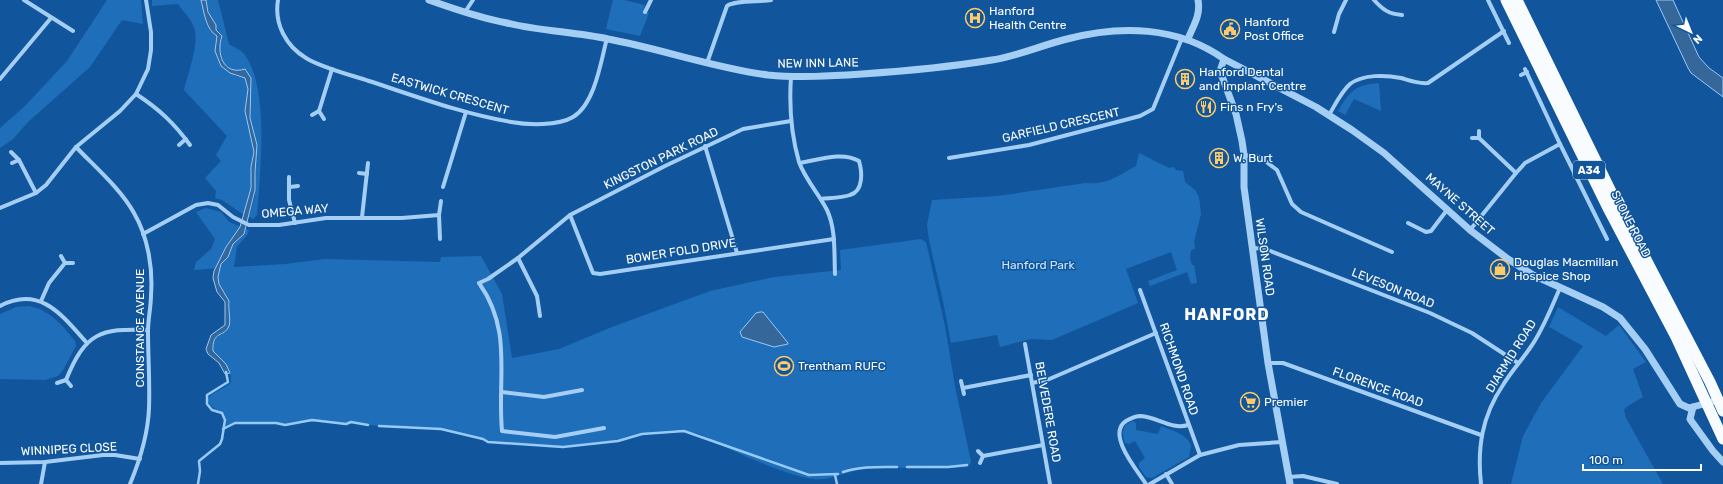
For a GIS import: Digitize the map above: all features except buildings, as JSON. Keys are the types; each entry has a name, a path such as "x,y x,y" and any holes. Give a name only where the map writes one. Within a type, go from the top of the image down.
{"highway":[{"name":"STONE ROAD","path":"1506,0 1609,210 1676,338 1723,439"},
{"name":"STONE ROAD","path":"1517,0 1617,204 1686,334 1723,411"}],"street":[{"path":"24,0 73,31"},
{"path":"0,208 36,193 55,174 76,147 120,111 136,94 148,69 152,50 146,0"},
{"name":"EASTWICK CRESCENT","path":"278,0 276,11 280,28 289,44 306,59 332,69 466,112 511,122 538,125 572,118 588,103 607,38"},
{"name":"NEW INN LANE","path":"428,0 508,24 607,38 663,50 707,63 742,71 791,77 915,70 966,64 995,59 1067,39 1107,32 1131,30 1151,31 1185,38"},
{"path":"466,12 473,0"},
{"path":"645,12 651,0"},
{"path":"707,63 725,9 729,2 771,0"},
{"path":"1185,38 1198,19 1200,7 1198,0"},
{"path":"1334,32 1339,14 1346,0"},
{"path":"1374,0 1388,13 1402,15"},
{"path":"1488,0 1509,43"},
{"path":"0,79 51,18"},
{"path":"1329,115 1341,95 1350,84 1367,78 1386,76 1420,84 1428,83 1504,32"},
{"name":"MAYNE STREET","path":"1185,38 1209,48 1224,59 1329,115 1384,153 1470,230 1533,275 1603,307 1624,322 1645,349 1680,404 1686,407 1693,407"},
{"name":"GARFIELD CRESCENT","path":"949,158 1029,145 1140,116 1153,109 1185,38"},
{"name":"WILSON ROAD","path":"1224,59 1220,67 1220,75 1236,114 1244,155 1244,182 1268,362 1290,480"},
{"path":"312,115 319,111 332,69"},
{"path":"1521,75 1526,70 1606,238 1600,238"},
{"path":"791,77 789,107 800,163 828,212 834,239 835,274"},
{"path":"136,94 164,114 190,146"},
{"path":"319,111 324,119"},
{"path":"443,187 466,112"},
{"name":"KINGSTON PARK ROAD","path":"502,392 502,348 498,319 489,296 479,282 488,279 518,258 570,215 705,146 743,129 791,121"},
{"path":"1479,131 1479,138"},
{"path":"1472,138 1479,138 1516,173"},
{"path":"179,145 186,140"},
{"path":"1470,230 1525,163 1560,144"},
{"path":"705,146 737,253"},
{"name":"CONSTANCE AVENUE","path":"76,147 122,196 135,213 150,256 152,274 148,330 149,409 147,431 140,459 130,484"},
{"path":"11,152 18,160 36,193"},
{"path":"1244,155 1260,157 1277,170 1292,204 1301,212 1392,252"},
{"path":"800,163 843,156 853,157 859,161 862,177 858,189 852,195 821,199"},
{"path":"12,163 18,160"},
{"path":"362,217 368,163"},
{"path":"359,173 367,174"},
{"path":"289,177 289,200 295,223"},
{"path":"290,187 298,186"},
{"path":"440,201 440,239"},
{"name":"OMEGA WAY","path":"143,234 196,205 208,203 218,205 239,220 249,225 279,225 326,218 402,218 439,215"},
{"path":"1408,223 1426,232 1430,231 1447,210"},
{"name":"BOWER FOLD DRIVE","path":"570,215 593,273 600,274 834,239"},
{"name":"LEVESON ROAD","path":"1253,248 1265,249 1430,313 1472,333 1518,363"},
{"path":"61,256 66,263"},
{"path":"518,258 538,296 540,316"},
{"path":"41,301 49,282 66,263 73,263"},
{"name":"DIARMID ROAD","path":"1481,484 1479,462 1481,435 1490,410 1502,386 1531,347 1560,288"},
{"name":"RICHMOND ROAD","path":"1140,290 1200,455"},
{"path":"0,306 18,299 41,301 53,307 65,317 86,342"},
{"path":"66,380 74,359 86,342 106,331 120,329 148,330"},
{"path":"1032,383 1046,380 1156,333"},
{"name":"BELVEDERE ROAD","path":"1025,344 1050,484"},
{"name":"FLORENCE ROAD","path":"1268,362 1283,363 1481,435"},
{"path":"963,388 1031,376"},
{"path":"57,383 66,380"},
{"path":"66,380 71,386"},
{"path":"961,381 964,394"},
{"path":"582,390 544,397 502,392 500,407 502,430 555,437 604,428"},
{"path":"1718,400 1706,402 1693,407 1691,412 1692,422 1723,462"},
{"path":"1146,484 1121,444 1118,435 1119,429 1124,422 1131,418 1141,416 1181,427 1188,425"},
{"path":"1150,484 1200,455 1239,445 1282,442"},
{"path":"983,456 1043,445"},
{"path":"978,451 983,456"},
{"name":"WINNIPEG CLOSE","path":"0,463 45,462 102,455 115,455 140,459"},
{"path":"980,463 983,456"},
{"path":"41,484 45,462"},
{"path":"1166,474 1172,484"},
{"path":"1290,480 1303,476 1337,484"}],"green space":[{"path":"107,0 141,0 143,24 122,20 90,67 28,122 13,139 0,148 0,128 25,106 67,61"},
{"path":"152,0 201,0 204,15 210,30 217,36 217,57 235,76 245,78 248,89 245,111 254,152 251,167 251,188 244,215 222,200 215,198 216,191 205,178 221,161 216,155 227,136 184,90 195,48 196,40 193,25 178,4 152,6"},
{"path":"206,0 218,0 229,44 244,54 252,69 257,87 260,109 261,155 257,215 253,219 249,217 255,196 257,145 250,118 251,78 245,69 230,69 222,60 220,34 213,24"},
{"path":"613,0 624,0 645,5 643,11 649,13 640,36 606,29"},
{"path":"1379,83 1381,111 1354,99 1345,115 1338,111 1346,98 1354,90 1364,85"},
{"name":"Hanford Park","path":"1139,153 1169,168 1174,167 1176,170 1183,171 1185,182 1195,190 1199,197 1201,214 1194,242 1195,249 1191,250 1190,258 1192,265 1194,265 1197,283 1191,284 1187,272 1150,286 1148,281 1177,270 1171,252 1126,269 1138,303 1052,340 1031,339 1000,347 997,335 951,343 927,225 932,200 997,196 1085,183 1100,183 1112,179 1136,166"},
{"path":"206,208 221,212 229,222 249,230 248,234 237,247 234,267 285,264 325,259 440,262 441,257 481,256 502,294 512,358 559,349 612,327 710,291 774,277 841,270 840,250 921,239 926,242 945,326 955,386 971,462 968,467 864,469 826,479 814,479 769,466 725,447 703,435 686,431 659,431 623,438 623,441 600,442 563,447 488,442 483,439 441,429 379,426 353,423 346,424 318,420 285,425 276,423 235,423 226,428 225,416 223,413 210,405 208,400 212,395 231,382 228,369 223,361 213,351 216,338 230,321 229,301 219,284 218,277 220,268 194,270 196,262 211,249 215,239 196,212"},
{"path":"29,306 43,311 55,319 75,341 76,346 63,370 58,376 45,380 0,379 0,314 16,307"},
{"path":"1558,307 1606,336 1619,325 1646,362 1633,369 1643,397 1626,407 1624,410 1626,418 1663,484 1511,484 1523,436 1541,403 1583,346 1549,327"},
{"path":"1133,421 1136,423 1136,430 1158,434 1161,426 1182,435 1191,445 1189,457 1152,478 1146,477 1139,467 1139,463 1145,458 1135,441 1129,444 1125,443 1124,439 1124,427"}],"shaded area":[{"path":"201,0 206,0 208,12 216,25 216,30 222,36 220,49 223,62 231,69 245,69 251,78 250,118 257,145 255,190 244,234 233,244 228,257 221,264 218,277 219,284 229,301 230,324 227,330 214,340 213,351 226,364 230,373 225,374 219,363 208,354 206,349 211,335 225,325 225,302 217,292 213,278 214,271 226,247 240,227 251,188 251,167 254,152 245,111 248,89 245,78 230,73 221,66 215,51 217,36 210,30 204,15"},
{"path":"1656,0 1673,0 1699,57 1709,68 1723,78 1723,97 1691,73"},
{"path":"763,312 788,344 774,347 742,337 740,332 756,313"}],"waterway":[{"path":"198,484 200,471 199,461 220,444 225,420 222,413 212,410 207,404 207,395 228,382 226,372"},
{"path":"223,429 235,423 276,423 285,425 312,420 346,424 351,422 368,425"},
{"path":"379,426 441,429 483,439 488,442 563,447 618,441 642,434 684,431 809,475 838,474"},
{"path":"907,467 948,467 967,465"},
{"path":"843,472 863,468 897,467"},
{"path":"835,475 837,484"}],"place":[{"name":"Hanford Health Centre","path":"975,18"},
{"name":"Hanford Post Office","path":"1230,29"},
{"name":"Hanford Dental and Implant Centre","path":"1185,79"},
{"name":"Fins n Fry's","path":"1206,107"},
{"name":"W. Burt","path":"1219,158"},
{"name":"Douglas Macmillan Hospice Shop","path":"1500,269"},
{"name":"Trentham RUFC","path":"784,366"},
{"name":"Premier","path":"1250,402"}],"district":[{"name":"HANFORD","path":"1227,314"}]}
